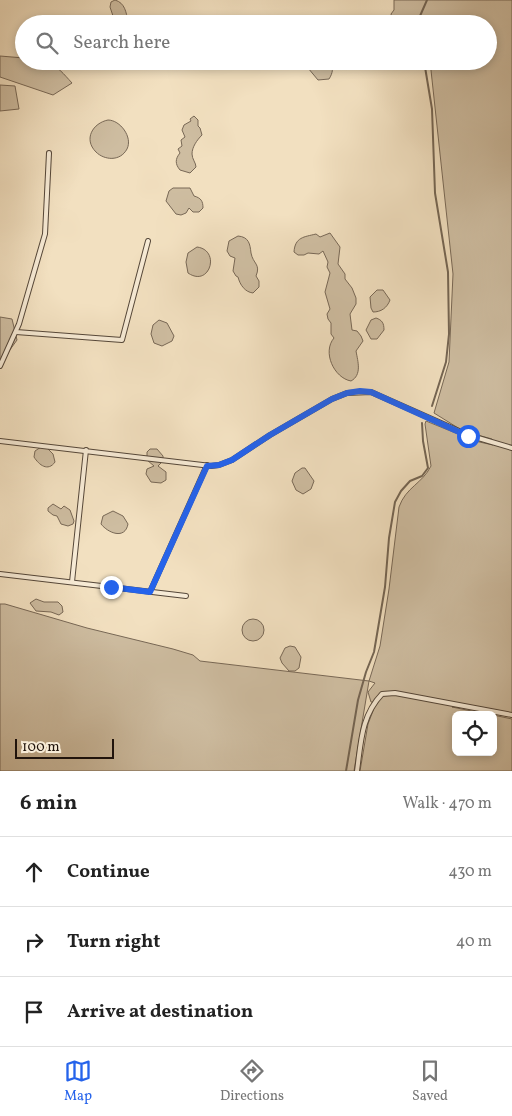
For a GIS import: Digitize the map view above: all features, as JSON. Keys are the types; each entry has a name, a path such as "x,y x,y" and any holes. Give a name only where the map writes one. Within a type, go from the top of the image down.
{"lane":[{"path":"0,366 16,332 45,234 49,153"},
{"path":"16,332 122,340 148,241"},
{"path":"0,440 207,466 219,465 232,460 270,435 332,399 347,393 360,391 371,392 468,436 512,448"},
{"path":"72,582 86,450"},
{"path":"150,592 207,466"},
{"path":"0,574 186,596"},
{"path":"357,771 365,721 372,705 382,694 395,693 512,715"}],"shaded area":[{"path":"115,0 121,3 126,15 113,15 110,7 111,2"},
{"path":"394,0 512,0 512,716 497,713 497,711 452,707 472,711 452,711 452,756 497,756 497,716 512,719 512,771 360,771 368,724 376,703 371,702 368,692 375,683 369,681 380,646 399,507 402,500 431,466 426,421 475,441 493,445 492,439 463,431 434,413 449,362 453,274 431,70 497,70 497,15 391,14 394,10"},
{"path":"0,56 15,57 15,70 60,70 72,83 53,95 0,77"},
{"path":"310,70 332,70 329,79 318,80"},
{"path":"0,85 15,86 19,109 0,111"},
{"path":"194,116 198,120 198,126 202,135 192,151 196,167 190,173 180,170 176,162 180,153 178,149 182,146 181,140 185,137 182,130 184,125 191,121 190,119"},
{"path":"108,120 121,126 128,139 127,149 116,158 107,158 99,155 90,142 94,128"},
{"path":"173,188 190,188 194,196 203,203 203,208 199,212 193,212 189,208 186,213 176,214 166,201 169,191"},
{"path":"330,233 340,247 338,264 345,274 345,279 352,288 356,298 356,304 350,314 352,330 357,331 363,341 356,351 358,372 351,381 339,375 330,357 329,350 334,338 331,334 331,323 327,314 330,309 325,292 330,273 327,267 328,262 323,251 319,254 308,253 304,255 298,255 294,252 296,243 301,238 316,234 320,237"},
{"path":"238,236 245,238 248,242 258,269 256,276 259,281 259,287 253,293 245,290 236,276 233,271 235,258 230,256 227,251 229,241"},
{"path":"197,247 209,254 210,267 202,276 188,273 186,262 188,253"},
{"path":"377,290 383,290 390,300 383,309 373,312 370,297"},
{"path":"0,317 12,319 17,340 4,358 0,360"},
{"path":"376,318 384,325 384,330 377,339 371,339 366,330 371,320"},
{"path":"159,320 167,323 174,336 172,341 162,346 154,343 151,334 153,325"},
{"path":"41,447 47,448 53,454 55,462 49,467 38,463 34,457 35,451"},
{"path":"150,449 157,449 163,456 163,461 158,466 166,472 166,480 161,483 151,482 146,474 147,469 154,466 147,460 147,452"},
{"path":"305,468 314,481 311,489 303,494 296,490 292,481 295,473"},
{"path":"53,504 61,509 64,506 70,510 74,521 73,524 68,526 61,524 57,516 48,511 48,508"},
{"path":"113,511 123,516 128,524 124,532 112,532 101,524 103,516"},
{"path":"36,599 44,602 58,602 62,606 63,612 59,615 51,612 36,611 30,603"},
{"path":"0,604 173,649 193,655 200,661 369,681 354,771 0,771"},
{"path":"253,619 261,622 264,630 261,638 253,641 245,638 242,630 245,622"},
{"path":"295,647 301,657 299,668 295,671 289,671 280,658 285,648"}],"waterway":[{"path":"420,15 427,0"},
{"path":"426,70 432,109 435,193 448,272 449,334 446,362 432,406"},
{"path":"346,771 358,700 374,652 385,587 389,538 395,502 401,491 410,481 422,476 428,468 422,423"}],"route":[{"path":"111,587 150,592 207,466 219,465 232,460 270,435 332,399 347,393 371,392 468,436"}]}
